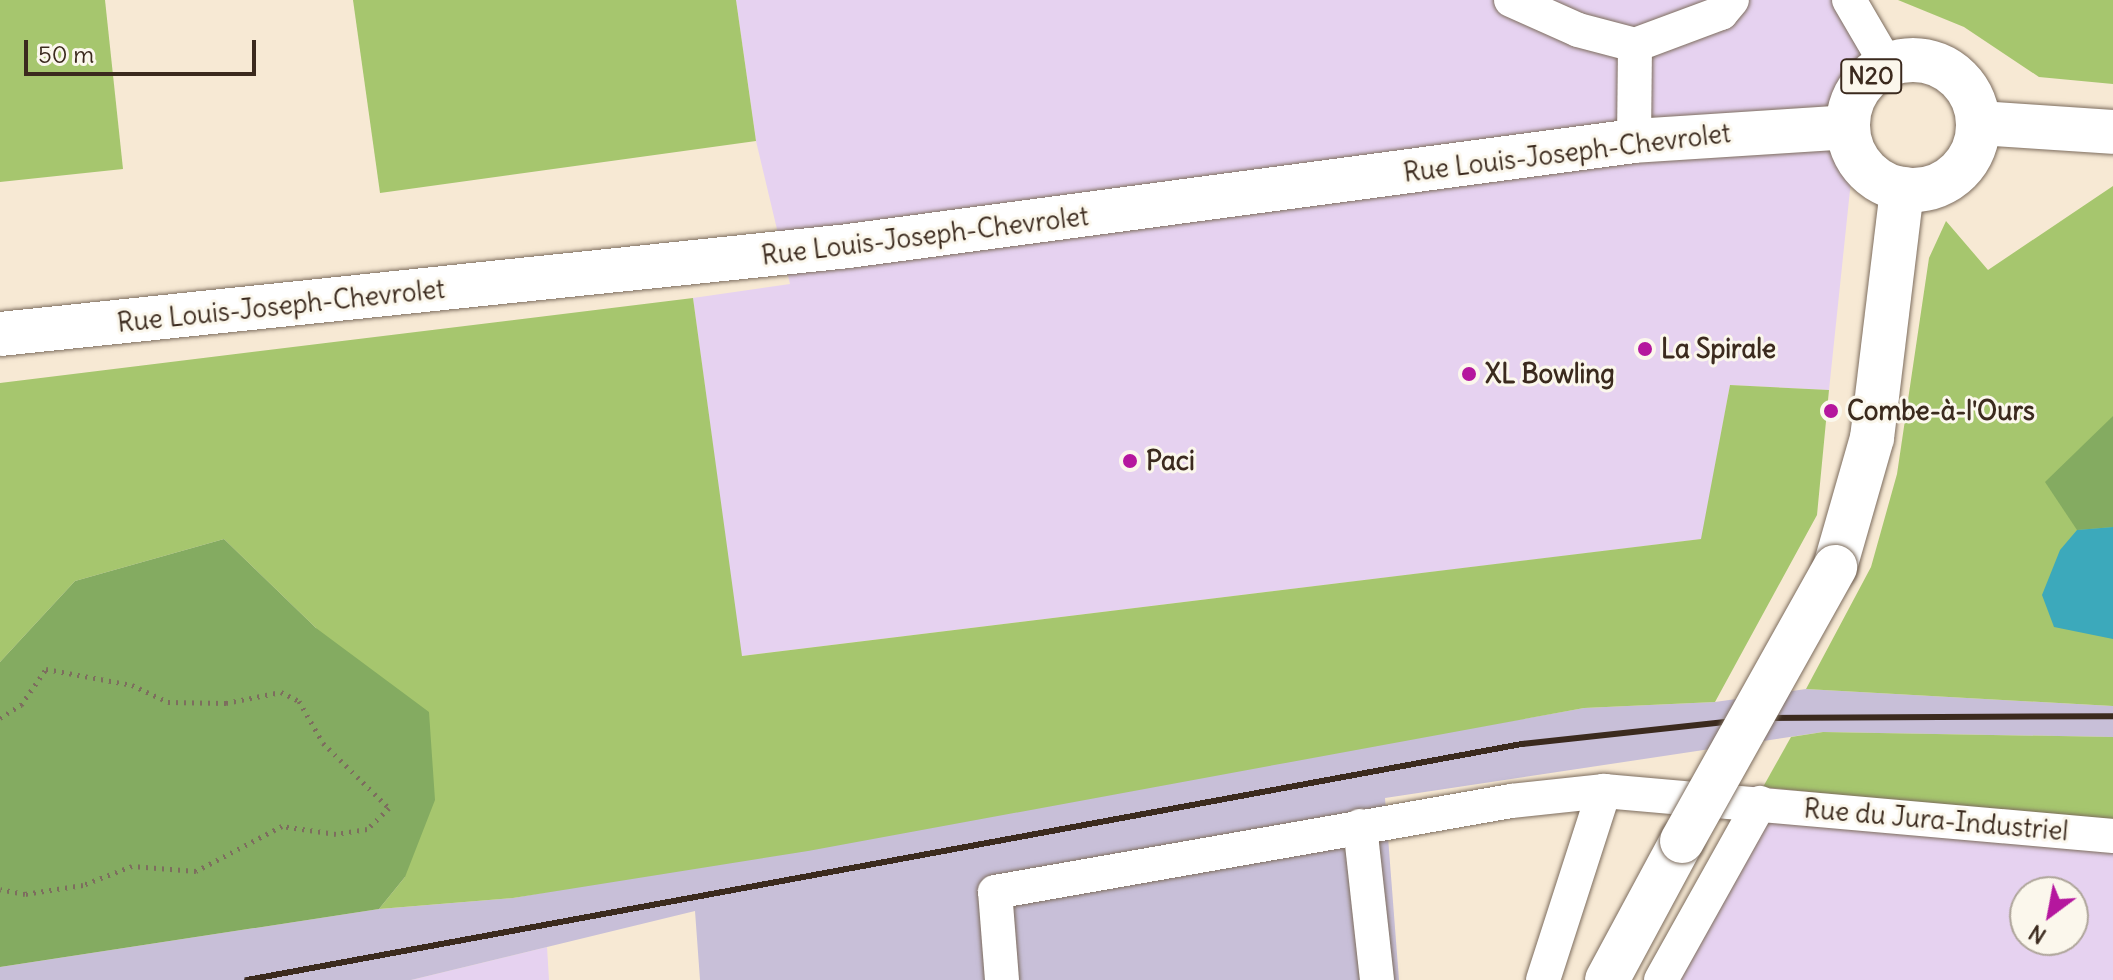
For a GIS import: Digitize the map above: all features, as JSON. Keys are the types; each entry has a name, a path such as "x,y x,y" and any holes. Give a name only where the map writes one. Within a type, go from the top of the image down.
{"main road":[{"name":"N20","path":"1902,189 1864,167 1848,127 1854,96 1887,65 1941,66 1968,89 1979,123"},
{"path":"1607,980 1835,567 1872,438 1902,189 1921,190 1956,175 1973,152 1979,123 2113,132"},
{"name":"Rue Louis-Joseph-Chevrolet","path":"0,334 879,243 1634,141 1848,127"}],"street":[{"path":"1511,0 1635,45 1721,13 1732,0"},
{"path":"1849,0 1887,65"},
{"path":"1634,141 1635,45"},
{"path":"1543,980 1604,791"},
{"name":"Rue du Jura-Industriel","path":"1002,980 995,892 1360,826 1604,791 2113,836"},
{"path":"1661,980 1760,803"},
{"path":"1360,826 1377,980"}],"path":[{"path":"0,718 21,705 46,669 132,685 168,702 226,703 281,692 299,701 323,743 389,808 367,829 310,836 282,826 196,871 132,866 83,885 25,894 0,889"}],"shaded area":[{"path":"736,0 1870,0 1829,390 1730,385 1702,539 741,656 693,298 790,284 756,141"},
{"path":"1806,689 2113,706 2113,737 1823,732 1385,798 1399,980 700,980 695,911 411,980 0,980 0,967 379,909 513,898 1584,708 1715,702"},
{"path":"1750,786 2113,824 2113,980 1652,980 1726,849"},
{"path":"547,947 549,980 411,980"}],"green space":[{"path":"0,0 105,0 123,169 0,182"},
{"path":"353,0 736,0 756,141 380,193"},
{"path":"1898,0 2113,0 2113,84 2039,77 1964,27"},
{"path":"2113,186 2113,706 1806,689 1871,567 1897,474 1929,258 1946,221 1988,270"},
{"path":"693,298 742,656 1701,539 1730,385 1829,390 1817,515 1715,702 1584,708 808,851 513,898 379,909 405,877 316,628 224,539 75,581 0,662 0,383"},
{"path":"2113,416 2113,527 2077,530 2045,482"},
{"path":"224,539 316,628 429,712 435,800 405,877 379,909 0,967 0,662 75,581"},
{"path":"1823,732 2113,737 2113,824 1763,787 1791,737"}],"water":[{"path":"2113,527 2113,639 2054,627 2042,595 2060,550 2077,530"}],"railway":[{"path":"247,980 1522,744 1760,718 2113,716"}],"place":[{"name":"La Spirale","path":"1645,349"},
{"name":"XL Bowling","path":"1469,374"},
{"name":"Combe-à-l'Ours","path":"1831,411"},
{"name":"Paci","path":"1130,461"}]}
